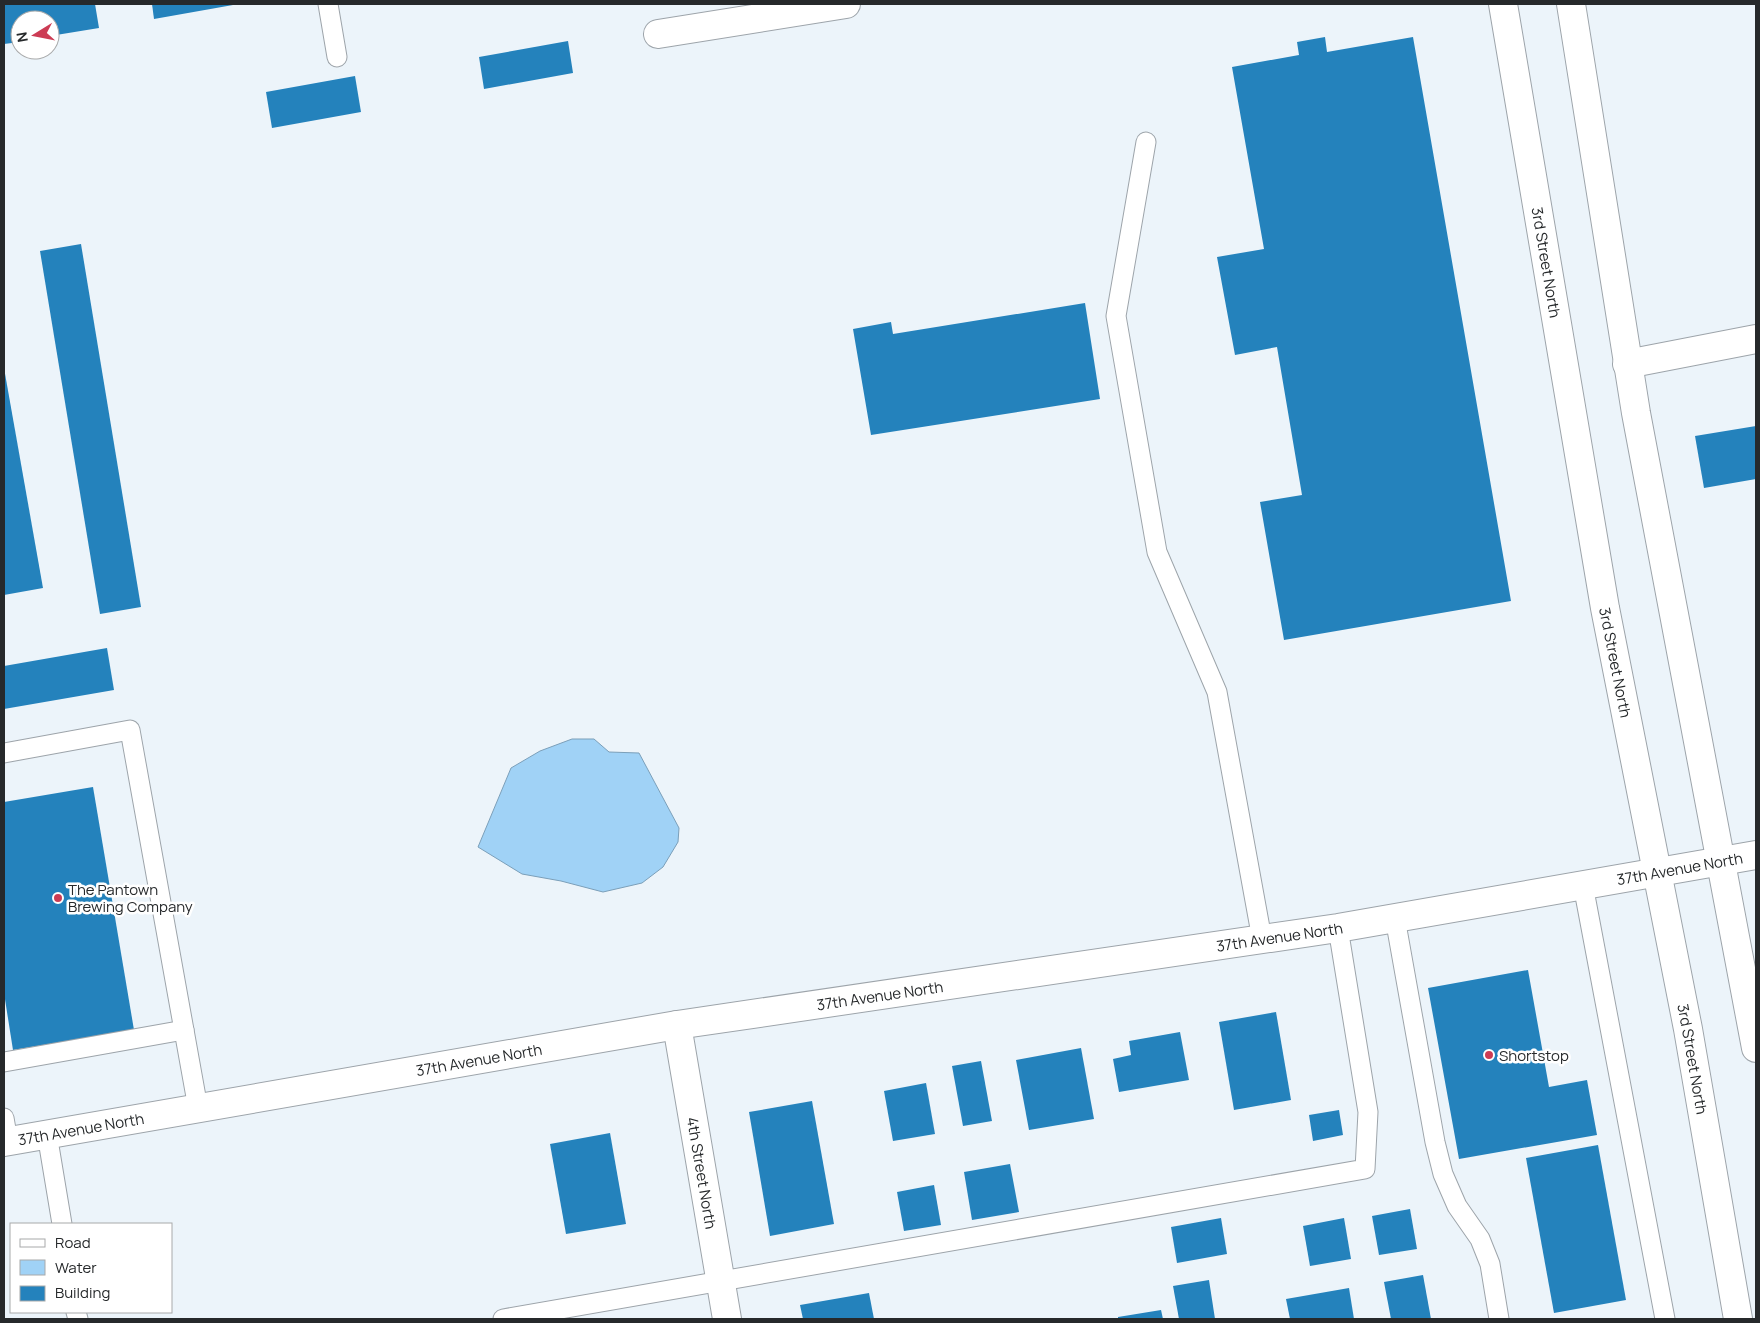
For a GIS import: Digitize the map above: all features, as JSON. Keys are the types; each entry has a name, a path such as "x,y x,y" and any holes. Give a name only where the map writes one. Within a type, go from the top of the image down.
{"street":[{"path":"658,34 846,4"},
{"name":"3rd Street North","path":"1503,4 1603,599 1641,782 1690,1038 1738,1319"},
{"path":"1570,4 1627,364 1689,704 1756,1048"},
{"path":"1627,364 1756,339"},
{"name":"37th Avenue North","path":"5,1133 47,1134 677,1025 1338,928 1756,855"},
{"name":"4th Street North","path":"677,1025 727,1319"}],"lane":[{"path":"328,4 337,56"},
{"path":"1146,142 1116,316 1157,552 1217,692 1262,939"},
{"path":"4,753 130,730 198,1108"},
{"path":"1583,885 1665,1319"},
{"path":"1395,918 1435,1142 1443,1174 1457,1206 1480,1239 1490,1264 1500,1319"},
{"path":"503,1319 1365,1169 1368,1112 1338,928"},
{"path":"4,1062 184,1030"},
{"path":"47,1134 62,1223"}],"water":[{"path":"572,739 594,739 609,752 639,753 679,828 678,842 663,867 642,883 603,892 561,881 522,874 478,847 511,768 540,751"}],"building":[{"path":"4,4 95,4 99,28 60,34 60,10 10,10 10,43 4,44"},
{"path":"152,4 233,4 233,5 154,19"},
{"path":"1325,37 1327,52 1413,37 1511,601 1284,640 1260,502 1302,495 1277,347 1235,355 1217,257 1264,249 1232,67 1299,55 1297,42"},
{"path":"568,41 573,73 484,89 479,57"},
{"path":"355,76 361,112 272,128 266,92"},
{"path":"81,244 141,607 100,614 40,251"},
{"path":"1085,303 1100,399 871,435 853,329 891,322 893,334"},
{"path":"4,368 43,588 4,595"},
{"path":"1756,426 1756,479 1704,488 1695,436"},
{"path":"107,648 114,690 4,709 4,666"},
{"name":"The Pantown Brewing Company","path":"93,787 134,1030 13,1050 4,993 4,802"},
{"path":"1528,970 1549,1087 1587,1080 1597,1135 1459,1159 1428,988"},
{"path":"1276,1012 1291,1100 1234,1110 1219,1022"},
{"path":"1180,1032 1189,1080 1119,1092 1113,1059 1131,1055 1129,1041"},
{"path":"1081,1048 1094,1119 1029,1130 1016,1060"},
{"path":"981,1061 992,1121 963,1126 952,1066"},
{"path":"926,1083 935,1134 893,1141 884,1091"},
{"path":"812,1101 834,1224 770,1236 749,1112"},
{"path":"1339,1110 1343,1135 1313,1141 1309,1115"},
{"path":"610,1133 626,1224 566,1234 550,1144"},
{"path":"1598,1145 1626,1300 1554,1313 1526,1158"},
{"path":"1010,1164 1019,1212 972,1220 964,1172"},
{"path":"934,1185 941,1225 904,1231 897,1192"},
{"path":"1410,1209 1417,1249 1379,1255 1372,1216"},
{"path":"1221,1218 1227,1254 1177,1263 1171,1227"},
{"path":"1344,1218 1351,1259 1310,1266 1303,1226"},
{"path":"1423,1275 1431,1319 1391,1319 1384,1282"},
{"path":"1209,1280 1215,1319 1179,1319 1173,1286"},
{"path":"1349,1288 1354,1319 1290,1319 1286,1299"},
{"path":"869,1293 874,1319 803,1319 800,1305"},
{"path":"1161,1310 1163,1319 1118,1319 1118,1317"}],"place":[{"name":"The Pantown Brewing Company","path":"58,898"},
{"name":"Shortstop","path":"1489,1055"}]}
